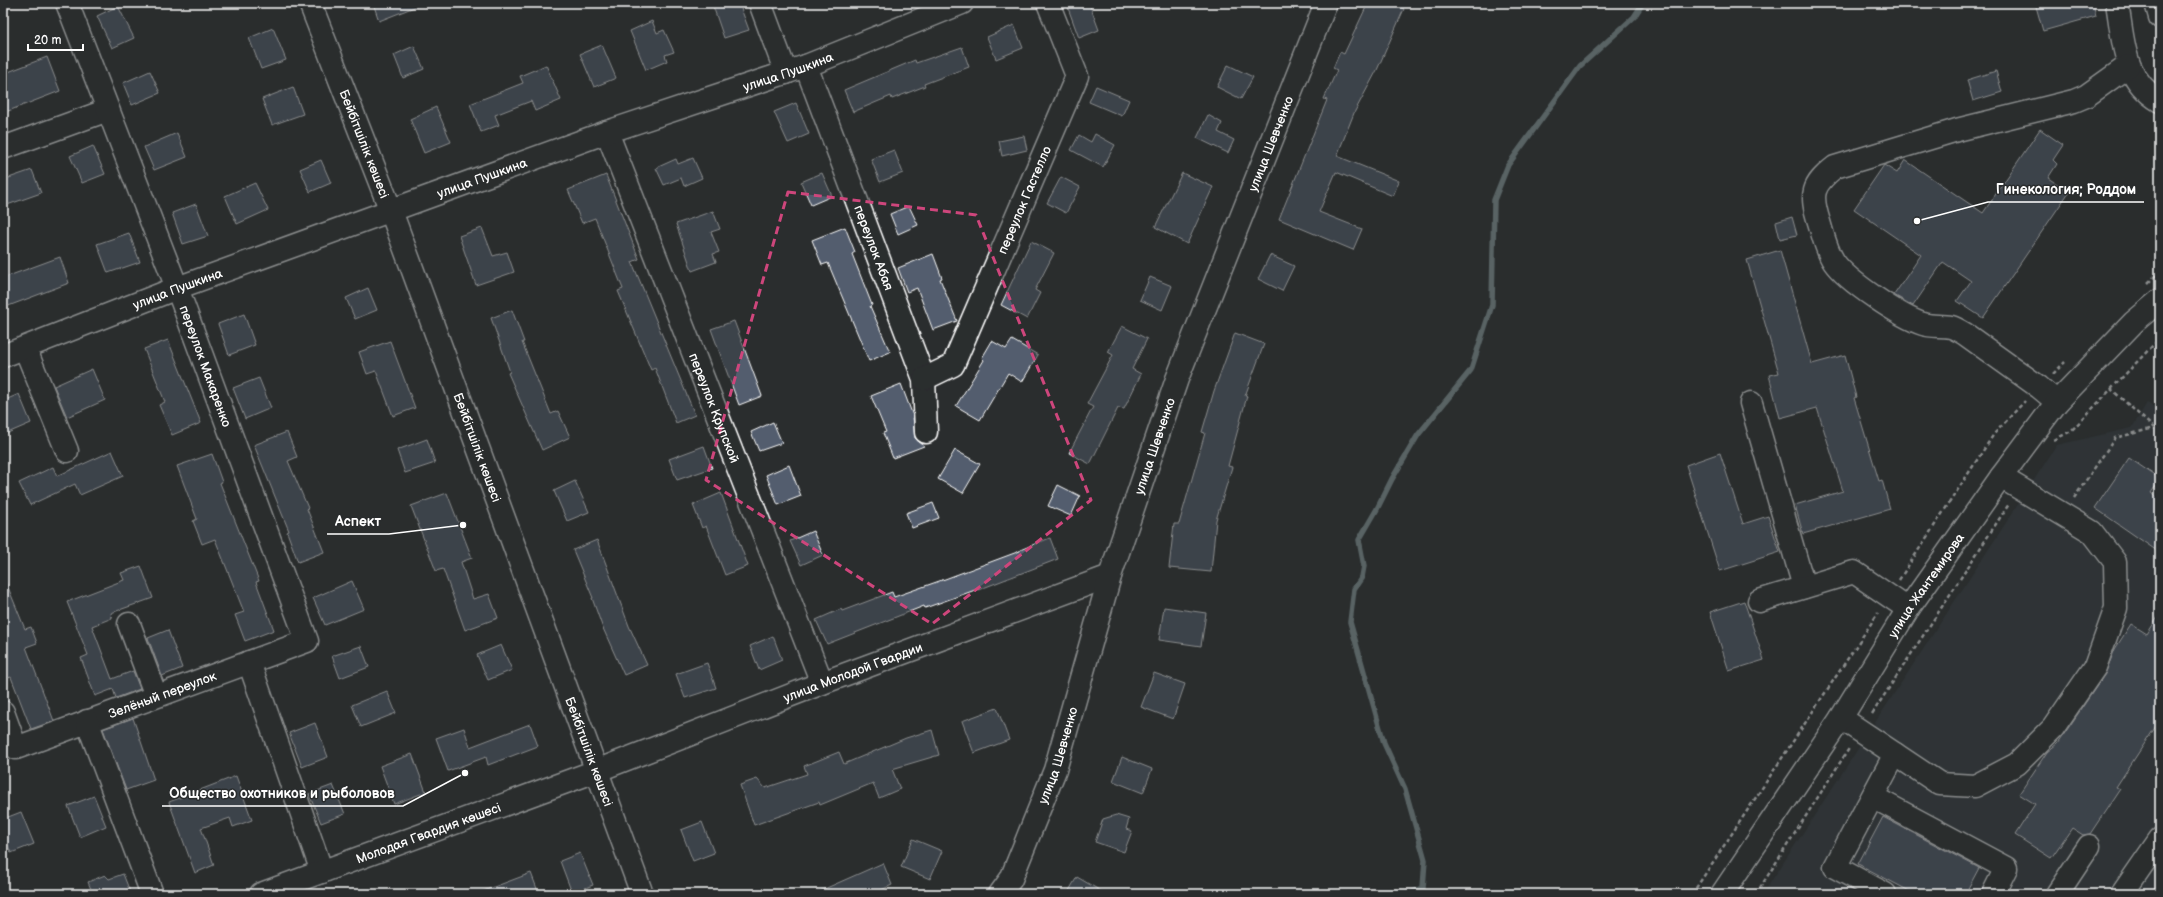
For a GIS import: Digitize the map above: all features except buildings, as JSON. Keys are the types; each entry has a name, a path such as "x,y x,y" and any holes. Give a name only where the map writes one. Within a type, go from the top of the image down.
{"street":[{"name":"переулок Макаренко","path":"68,3 177,288 307,641"},
{"name":"Бейбітшілік көшесі","path":"310,3 391,211 642,894"},
{"name":"переулок Абая","path":"760,3 796,70 924,379 926,432"},
{"name":"улица Пушкина","path":"3,356 177,288 607,132 796,70 962,3"},
{"name":"переулок Гастелло","path":"924,379 953,365 1077,76 1048,3"},
{"name":"улица Шевченко","path":"1000,894 1011,879 1055,770 1110,576 1178,379 1326,3"},
{"path":"2117,3 2128,66 2139,84 2160,101"},
{"path":"2156,3 2160,17"},
{"path":"2057,402 2039,386 1964,334 1951,327 1925,325 1911,320 1858,285 1843,272 1833,261 1826,246 1813,202 1815,187 1822,177 1835,167 1957,130 2074,101 2086,96 2128,66"},
{"path":"3,148 108,110"},
{"name":"переулок Крупской","path":"607,132 822,683"},
{"name":"улица Жантемирова","path":"1722,894 1841,718 1908,609 2010,483 2057,402 2134,322 2160,300"},
{"path":"25,348 67,451"},
{"path":"1751,403 1804,587"},
{"path":"1841,718 1940,784 1975,786 2017,764 2053,728 2095,667 2116,608 2115,562 2092,532 2010,483"},
{"path":"1760,601 1854,572 1908,609"},
{"name":"улица Молодой Гвардии","path":"596,770 822,683 1110,576"},
{"path":"128,624 156,696"},
{"name":"Зелёный переулок","path":"3,712 16,748 307,641"},
{"path":"249,662 322,872"},
{"path":"88,721 152,894"},
{"path":"1885,894 1835,868 1895,754"},
{"name":"Молодая Гвардия көшесі","path":"260,894 303,887 322,872 596,770"},
{"path":"1873,797 2006,868 1996,893"},
{"path":"2122,894 2160,839"},
{"path":"2057,894 2089,846"}],"path":[{"path":"2052,441 2072,431 2160,338"},
{"path":"1692,894 1994,434 2039,386"},
{"path":"2063,514 2116,438 2154,428 2111,389"},
{"path":"1756,894 1861,731 2010,483"}],"highlighted area":[{"path":"788,192 976,215 1091,500 932,624 706,480"}],"shaded area":[{"path":"2147,403 2160,411 2160,894 1763,894 2057,445 2132,428"}],"waterway":[{"path":"1407,894 1423,888 1425,860 1405,789 1384,743 1350,622 1354,589 1362,577 1364,566 1359,540 1418,435 1471,370 1492,305 1494,200 1508,165 1580,66 1634,17 1643,3"}],"place":[{"name":"Гинекология; Роддом","path":"1917,221"},
{"name":"Аспект","path":"463,525"},
{"name":"Общество охотников и рыболовов","path":"465,773"}]}
